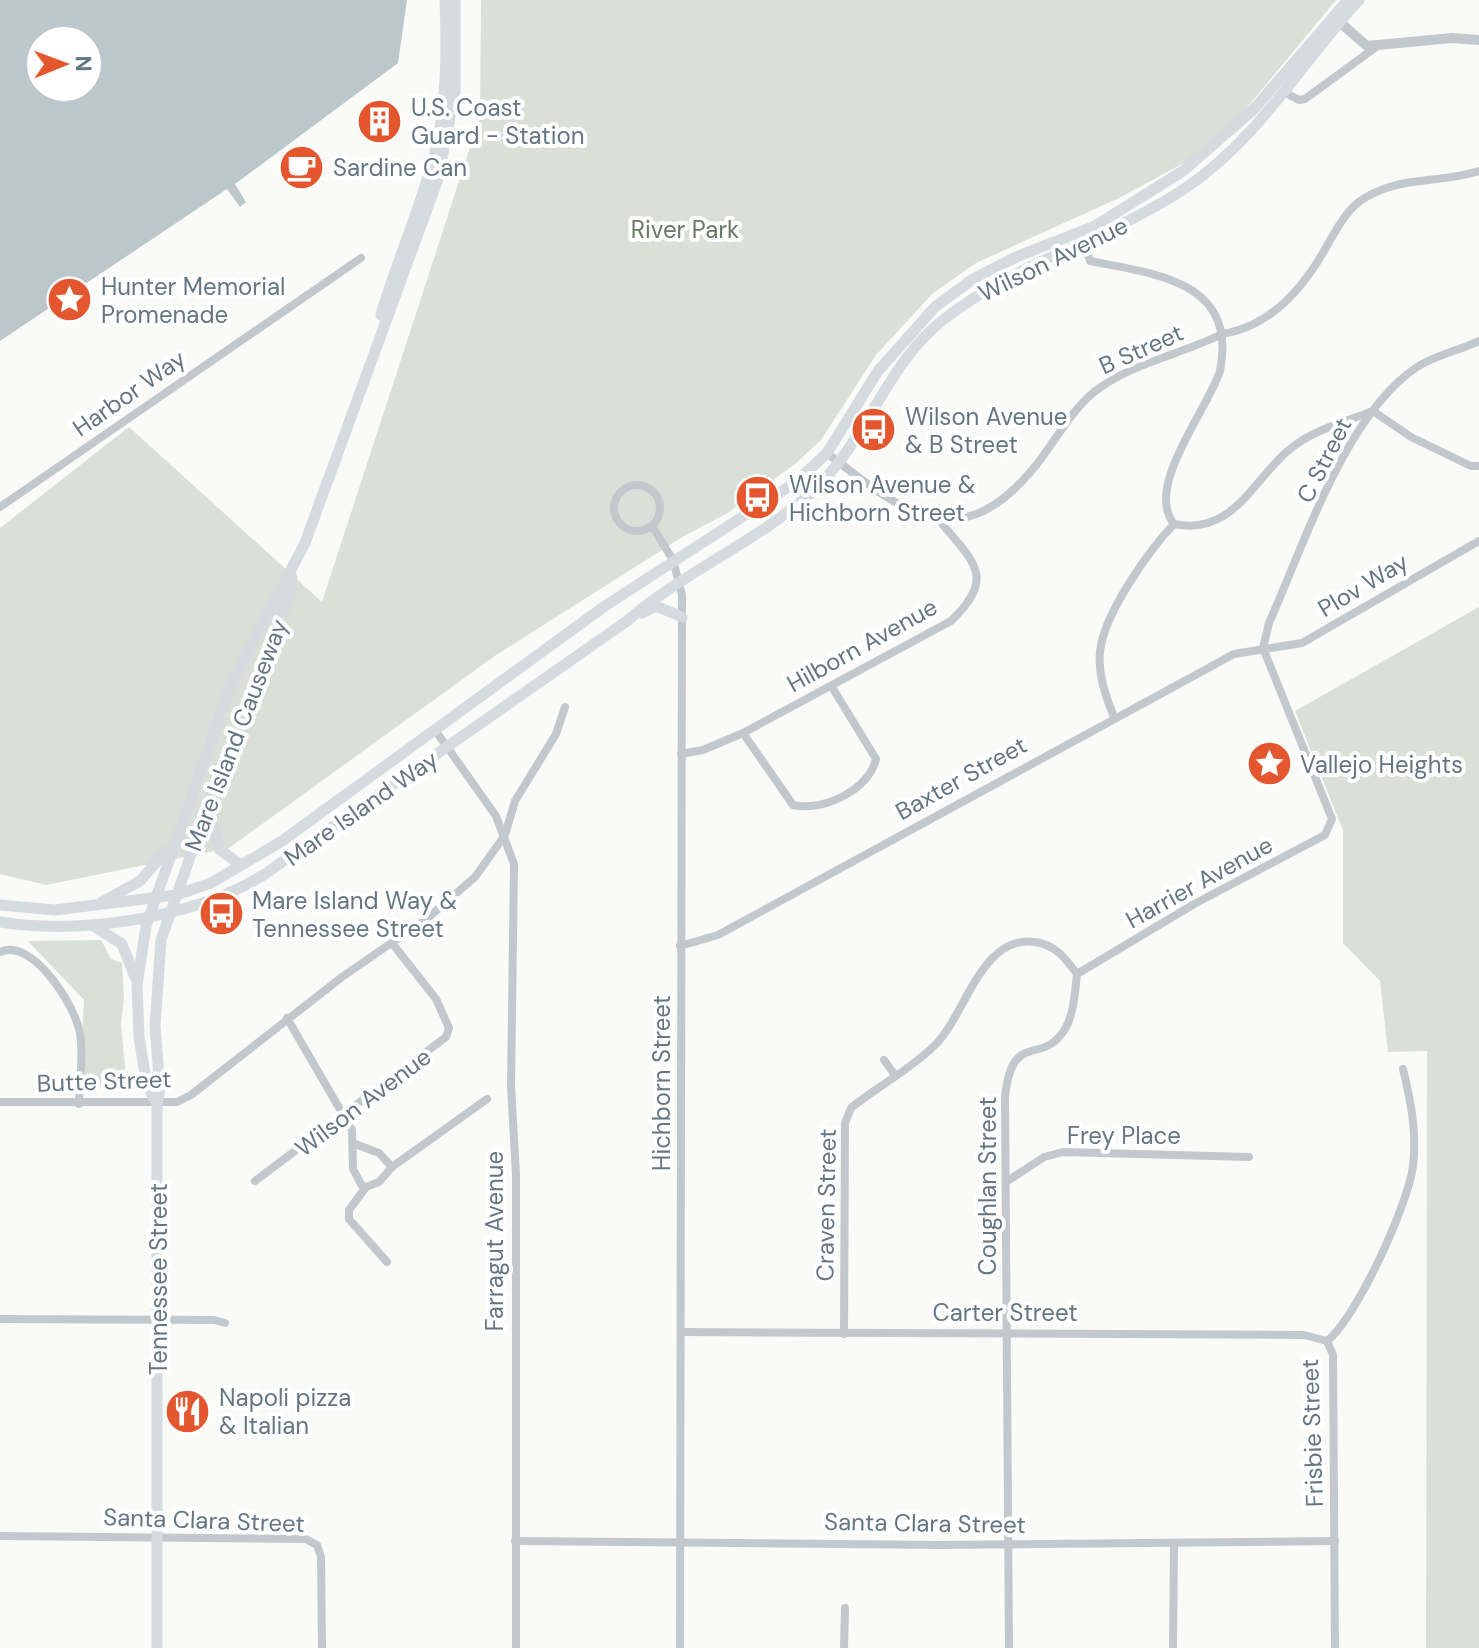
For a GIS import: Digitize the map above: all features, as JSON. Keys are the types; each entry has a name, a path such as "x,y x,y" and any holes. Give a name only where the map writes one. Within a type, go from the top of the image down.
{"main road":[{"name":"Mare Island Causeway","path":"370,358 440,129 447,67 445,0"},
{"name":"Mare Island Causeway","path":"176,895 290,594 292,574 412,252 444,155 457,68 455,0"},
{"name":"Wilson Avenue","path":"679,580 804,498 838,462 887,382 942,321 979,294 1082,238 1190,185 1244,139 1286,93 1348,0"},
{"name":"Wilson Avenue","path":"673,560 768,503 827,453 878,371 907,334 935,307 973,279 1016,257 1082,238 1148,196 1237,127 1335,19 1359,0"},
{"name":"Mare Island Way","path":"0,905 55,910 153,900 211,883 282,841 673,560"},
{"name":"Mare Island Causeway","path":"153,900 232,682 280,589 292,574"},
{"name":"Mare Island Way","path":"0,922 55,927 92,925 149,916 238,892 448,748 627,621 679,580"},
{"path":"627,621 656,606 682,617"},
{"path":"214,789 212,820 219,849 241,865"},
{"path":"85,907 108,900 140,881 175,838"},
{"name":"Tennessee Street","path":"157,1648 157,1103 160,1089 156,991 161,940 176,895"},
{"name":"Tennessee Street","path":"153,900 137,985 147,1086 157,1103"},
{"path":"92,925 122,944 137,985"}],"street":[{"path":"1335,19 1362,43 1376,47 1452,38 1479,40"},
{"path":"1286,93 1299,100 1307,99 1376,47"},
{"name":"B Street","path":"827,453 911,513 939,520 981,515 998,504 1038,463 1074,412 1104,386 1127,372 1222,334 1238,331 1296,294 1342,220 1372,193 1401,181 1460,176 1479,171"},
{"path":"1082,238 1090,261 1177,281 1203,297 1218,316 1223,358 1215,388 1167,481 1164,508 1174,524"},
{"name":"Harbor Way","path":"0,507 361,258"},
{"name":"C Street","path":"1263,648 1269,623 1351,440 1397,382 1420,365 1479,341"},
{"path":"1174,524 1204,527 1225,517 1280,457 1300,442 1373,411 1411,437 1471,466 1479,466"},
{"name":"Hichborn Street","path":"636,485 653,492 660,506 652,526 637,531 618,521 614,511 620,493 636,485"},
{"name":"Hilborn Avenue","path":"681,754 703,750 743,733 951,621 975,594 978,574 971,555 939,520"},
{"path":"1114,717 1101,676 1101,644 1152,547 1174,524"},
{"name":"Hichborn Street","path":"652,526 673,560 679,580 682,617 680,1648"},
{"name":"Plov Way","path":"1263,648 1302,643 1479,541"},
{"name":"Baxter Street","path":"680,946 718,935 1234,654 1263,648"},
{"name":"Harrier Avenue","path":"1077,974 1196,903 1325,835 1332,819 1263,648"},
{"path":"743,733 793,805 804,807 827,803 863,783 873,771 876,759 832,687"},
{"path":"392,943 463,889 505,835 515,801 556,734 565,707"},
{"path":"435,730 505,835"},
{"name":"Farragut Avenue","path":"505,835 514,864 515,901 511,1086 516,1174 516,1648"},
{"name":"Craven Street","path":"844,1334 845,1123 851,1108 936,1045 991,958 1005,947 1026,941 1049,944 1064,956 1077,974"},
{"name":"Butte Street","path":"0,1102 177,1102 392,943"},
{"name":"Wilson Avenue","path":"255,1181 435,1048 449,1028 436,999 392,943"},
{"path":"0,952 13,948 28,954 71,1009 80,1034 79,1104"},
{"name":"Coughlan Street","path":"1009,1648 1005,1097 1012,1062 1057,1039 1066,1028 1077,974"},
{"path":"287,1018 352,1130 355,1144 353,1169 362,1186 366,1187"},
{"path":"884,1060 895,1075"},
{"name":"Frisbie Street","path":"1335,1648 1333,1355 1327,1341 1351,1314 1395,1220 1413,1169 1413,1112 1403,1069"},
{"path":"387,1262 349,1219 349,1210 366,1187 379,1182 392,1167 487,1099"},
{"path":"355,1144 379,1153 392,1167"},
{"name":"Frey Place","path":"1006,1182 1044,1157 1063,1152 1249,1157"},
{"path":"0,1319 159,1319 225,1323"},
{"name":"Carter Street","path":"681,1332 844,1334 1007,1331 1304,1335 1327,1341"},
{"name":"Santa Clara Street","path":"0,1536 306,1539 317,1545 321,1557 322,1648"},
{"name":"Santa Clara Street","path":"515,1541 1009,1545 1335,1541"},
{"path":"1173,1648 1174,1544"},
{"path":"844,1648 845,1608"}],"green space":[{"name":"River Park","path":"481,0 1336,0 1240,116 1191,159 1119,198 976,263 932,294 876,355 821,440 795,464 726,514 684,536 496,655 229,848 46,885 0,874 0,528 129,427 322,602 480,117"},
{"path":"1479,607 1479,1648 1426,1648 1427,1051 1388,1052 1380,981 1343,943 1343,830 1295,711"},
{"path":"101,940 111,959 122,963 124,998 121,1024 126,1078 119,1086 80,1087 84,1000 28,941"}],"shaded area":[{"path":"0,0 407,0 398,63 235,184 246,202 240,207 227,189 0,341"}],"place":[{"name":"U.S. Coast Guard - Station","path":"380,121"},
{"name":"Sardine Can","path":"302,167"},
{"name":"Hunter Memorial Promenade","path":"70,300"},
{"name":"Wilson Avenue & B Street","path":"874,430"},
{"name":"Wilson Avenue & Hichborn Street","path":"758,498"},
{"name":"Vallejo Heights","path":"1269,764"},
{"name":"Mare Island Way & Tennessee Street","path":"221,914"},
{"name":"Napoli pizza & Italian","path":"188,1411"}]}
